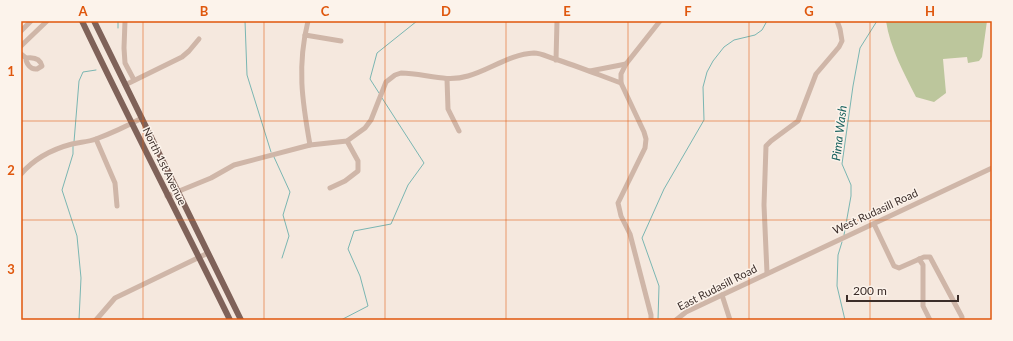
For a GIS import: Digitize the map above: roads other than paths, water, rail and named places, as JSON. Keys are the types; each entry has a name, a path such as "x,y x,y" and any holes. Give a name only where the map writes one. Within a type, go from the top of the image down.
{"main road":[{"name":"North 1st Avenue","path":"82,21 133,123 167,196 199,256 230,320"},
{"name":"North 1st Avenue","path":"94,21 240,320"}],"street":[{"path":"21,31 32,21"},
{"path":"21,46 47,21"},
{"path":"125,21 125,63 134,80"},
{"path":"308,21 301,64 302,102 310,145"},
{"path":"556,60 557,21"},
{"path":"651,320 651,314 630,234 621,216 618,203 642,155 646,139 621,83 621,74 626,64 660,21"},
{"path":"767,273 764,205 766,146 798,121 816,74 839,47 842,41 837,21"},
{"path":"305,35 341,41"},
{"path":"125,85 182,57 190,51 199,39"},
{"path":"167,196 212,178 234,165 310,145 347,141 365,128 371,120 386,82 395,75 401,73 447,79 468,76 485,71 513,57 523,54 536,53 621,83"},
{"path":"21,54 26,58"},
{"path":"590,71 626,64"},
{"path":"447,79 448,110 459,131"},
{"path":"21,174 26,168 54,150 96,139 142,118"},
{"path":"96,139 115,183 117,206"},
{"path":"330,188 345,181 358,171 358,162 347,141"},
{"name":"West Rudasill Road","path":"767,273 992,168"},
{"path":"874,224 894,266 899,268 924,257 930,257 962,317 962,320"},
{"path":"96,320 115,298 199,256 208,253"},
{"path":"919,259 923,265 923,306 930,320"},
{"name":"East Rudasill Road","path":"676,320 686,312 767,273"},
{"path":"722,295 730,320"}],"waterway":[{"path":"118,21 118,28"},
{"path":"245,21 247,75 271,152"},
{"path":"379,93 370,79 377,53 417,21"},
{"path":"658,320 659,286 642,238 664,189 704,120 703,87 707,72 713,61 724,47 734,40 755,35 762,30 767,21"},
{"name":"Pima Wash","path":"844,235 851,196 851,185 842,164 853,86 860,48 877,21"},
{"path":"74,142 79,81 83,72 96,70"},
{"path":"341,320 368,306 360,276 348,249 354,231 391,224 408,185 424,163 382,98"},
{"path":"73,145 73,154 62,190 77,236 81,278 79,320"},
{"path":"274,157 290,192 283,215 289,236 282,258"},
{"name":"Pima Wash","path":"842,242 838,255 837,286 845,320"}]}
